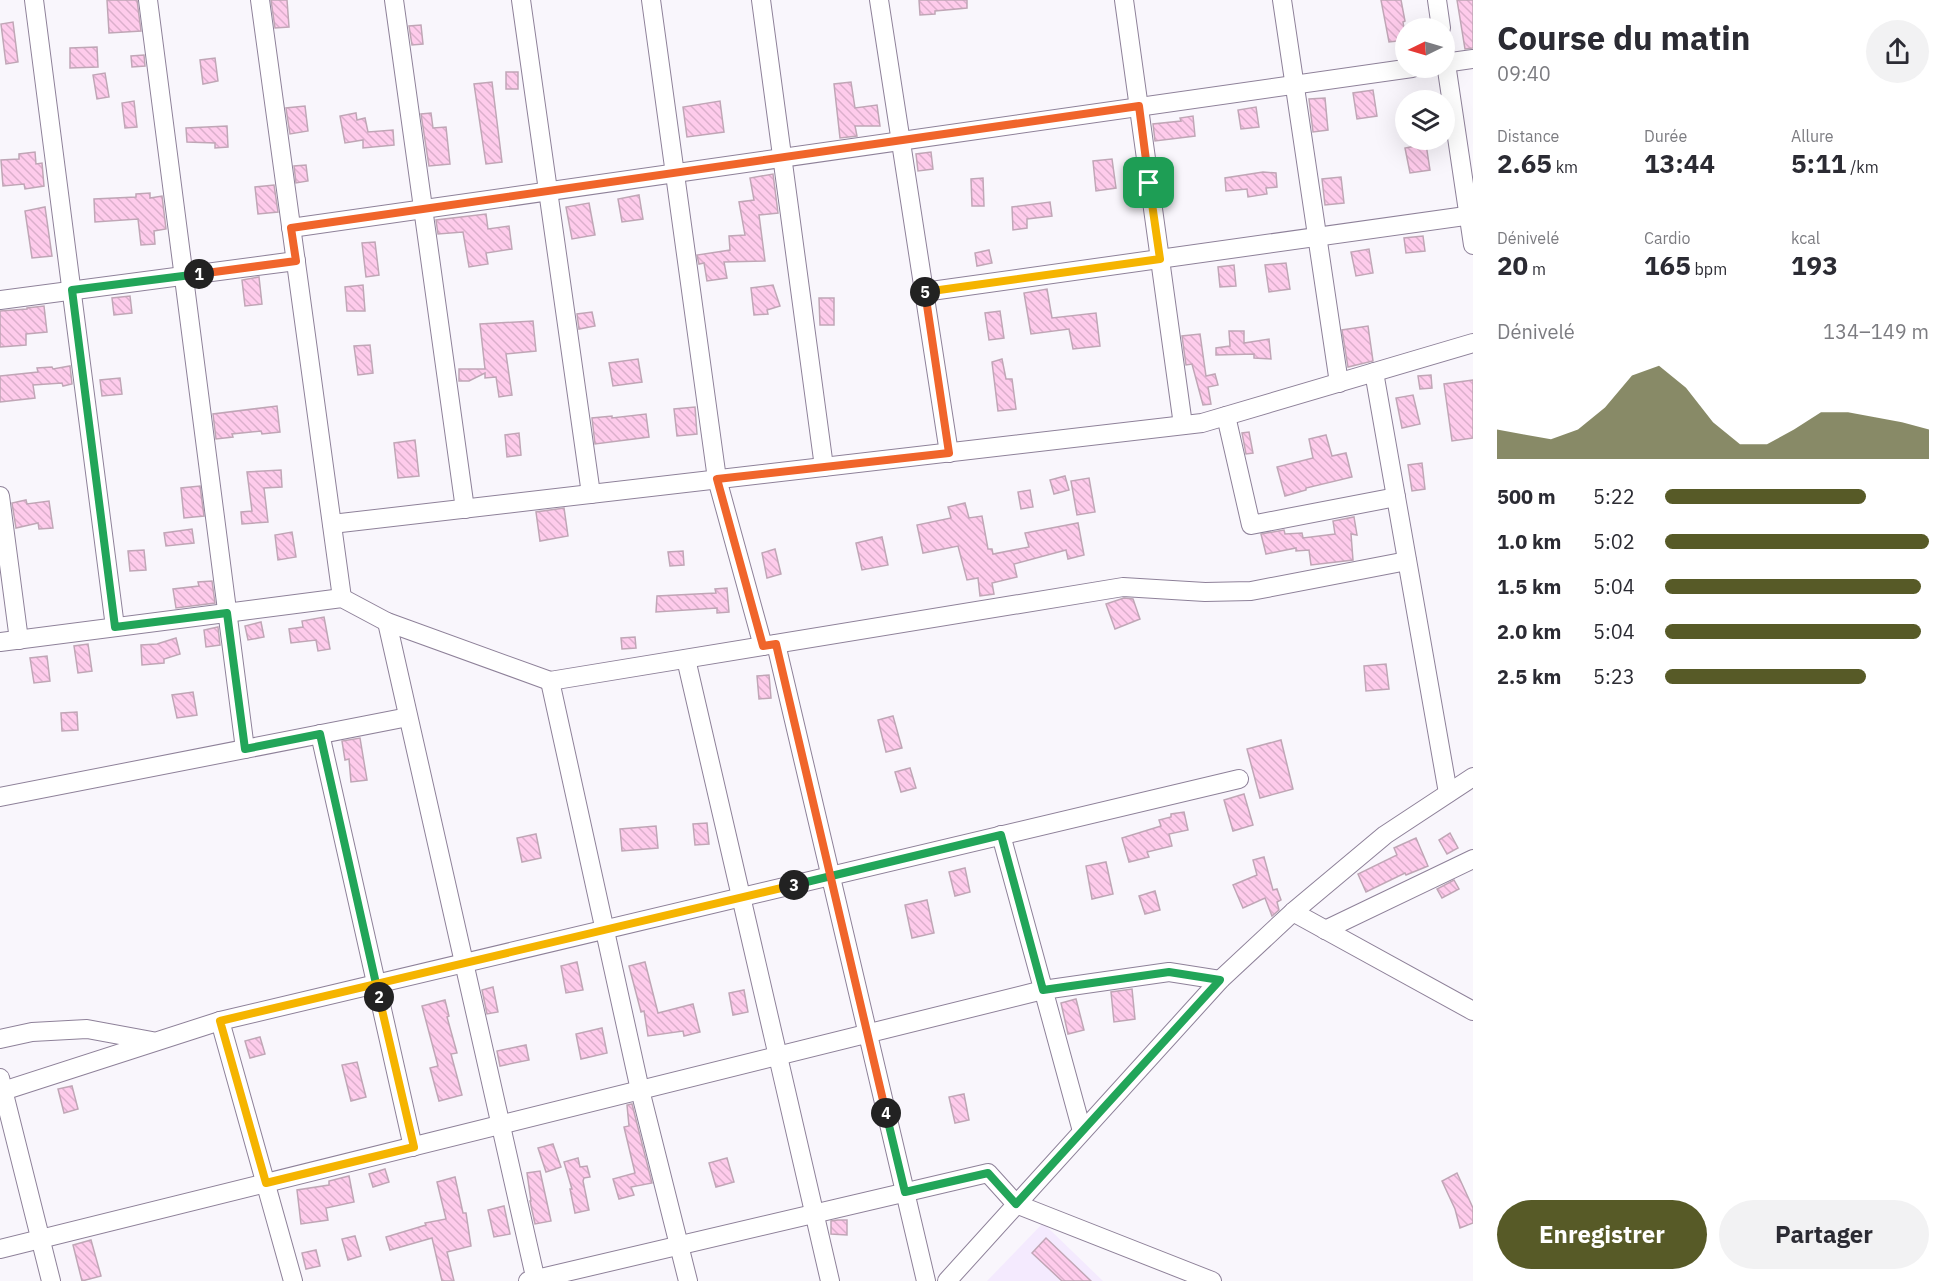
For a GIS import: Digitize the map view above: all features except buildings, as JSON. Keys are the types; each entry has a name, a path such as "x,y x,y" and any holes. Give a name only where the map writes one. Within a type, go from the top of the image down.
{"street":[{"path":"34,0 115,627"},
{"path":"148,0 245,749"},
{"path":"260,0 342,598"},
{"path":"394,0 465,509"},
{"path":"521,0 591,494"},
{"path":"651,0 717,479 769,645 831,876 926,1281"},
{"path":"761,0 824,467"},
{"path":"879,0 949,453"},
{"path":"1124,0 1183,425"},
{"path":"1282,0 1339,382"},
{"path":"1437,0 1440,18"},
{"path":"1455,59 1473,59"},
{"path":"291,228 1395,70"},
{"path":"1448,78 1471,215 1473,245"},
{"path":"924,292 1471,215"},
{"path":"0,300 296,261"},
{"path":"332,524 1202,423 1473,343"},
{"path":"1374,372 1448,794"},
{"path":"1226,416 1251,525 1396,496"},
{"path":"0,496 19,640"},
{"path":"0,642 342,598 387,622 550,681 1123,587 1205,592 1251,591 1407,561"},
{"path":"387,622 533,1280 988,1173 1016,1204 1212,1281"},
{"path":"686,659 830,1281"},
{"path":"550,681 640,1090 688,1281"},
{"path":"0,797 408,717"},
{"path":"320,734 414,1147"},
{"path":"947,1281 1220,980 1293,912 1385,835 1473,777"},
{"path":"51,1281 1,1087 220,1021 1239,778"},
{"path":"1001,835 1082,1131"},
{"path":"1325,930 1473,859"},
{"path":"1293,912 1473,1011"},
{"path":"0,1249 1043,990 1169,972 1220,980"},
{"path":"220,1021 293,1281"},
{"path":"0,1040 32,1032 87,1029 156,1042"}],"shaded area":[{"path":"1043,1223 1103,1281 987,1281"}],"route":[{"path":"1149,183 1139,106 291,228 296,261 72,290 115,627 227,613 245,749 320,734 376,984 414,1147 266,1183 220,1021 298,1003 376,984 535,946 605,930 741,897 831,876 916,856 1001,835 1043,990 1169,972 1220,980 1016,1204 988,1173 905,1192 831,876 812,799 776,644 763,646 717,479 949,453 924,292 1160,259 1149,183"}]}
